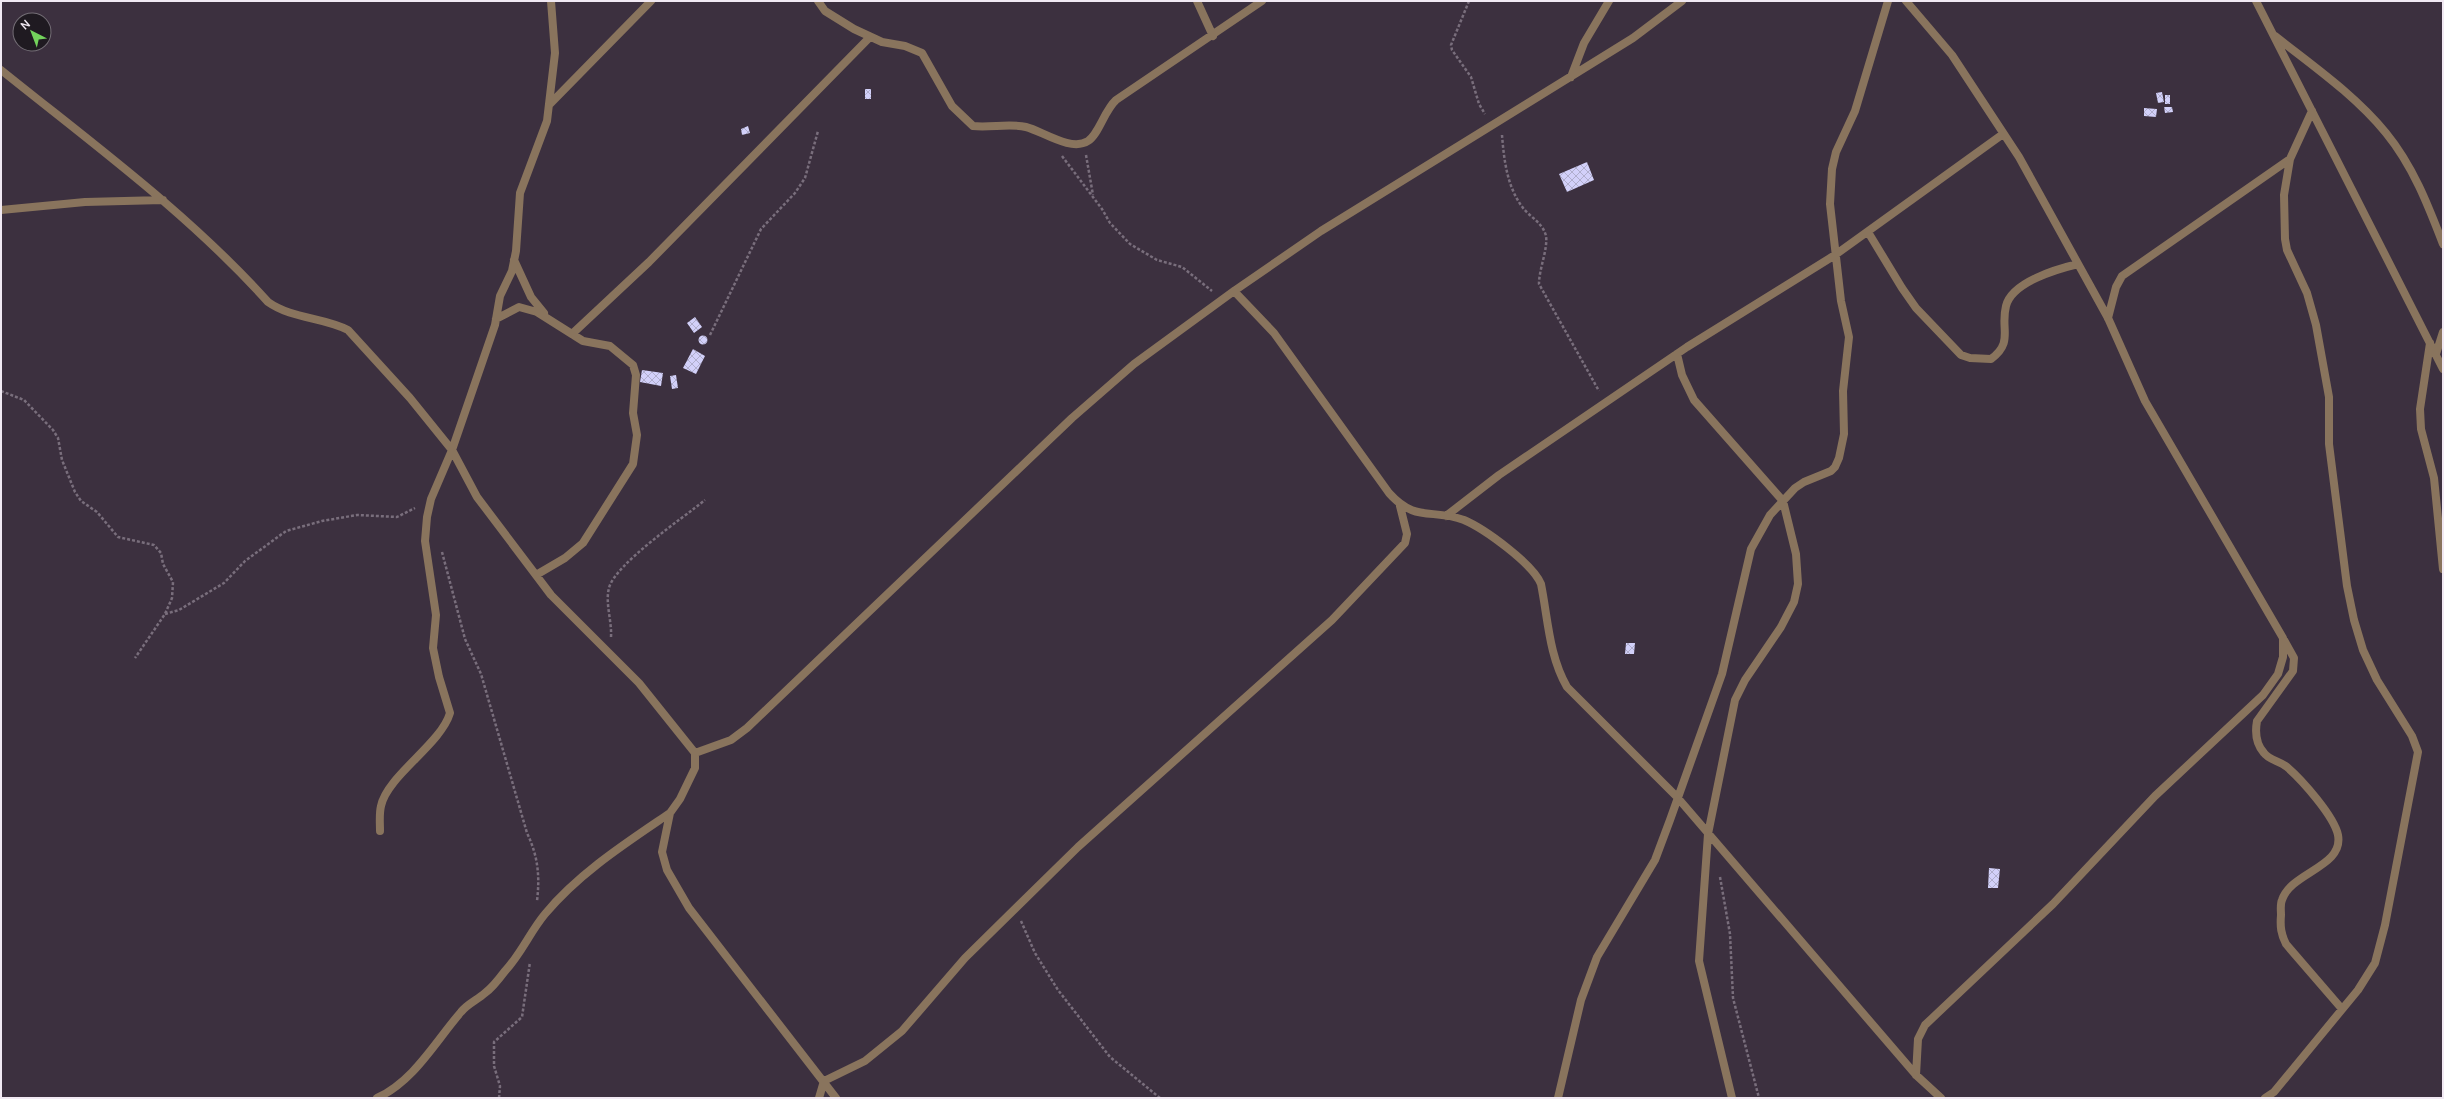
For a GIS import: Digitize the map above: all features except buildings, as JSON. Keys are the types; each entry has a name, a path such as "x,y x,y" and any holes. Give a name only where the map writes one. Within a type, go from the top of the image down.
{"street":[{"path":"380,831 381,806 384,799 394,784 444,726 450,713 439,677 433,648 436,615 425,541 431,499 452,450 496,319 500,296 512,271 520,193 543,132 549,105 556,37 551,1"},
{"path":"549,105 651,1"},
{"path":"818,1 825,11 870,37 922,53 952,106 971,124 1024,127 1047,138 1070,143 1082,143 1088,140 1108,108 1116,100 1213,36 1262,1"},
{"path":"1197,1 1213,36"},
{"path":"1571,77 1584,42 1609,1"},
{"path":"695,753 732,740 747,728 1072,418 1134,364 1222,299 1321,231 1633,38 1682,1"},
{"path":"1558,1098 1581,1000 1598,957 1655,860 1722,674 1751,549 1770,515 1783,501 1804,482 1834,469 1839,458 1844,434 1843,391 1849,337 1835,255 1830,204 1832,169 1836,152 1855,111 1888,1"},
{"path":"1906,1 1952,55 2019,157 2108,318 2146,401 2283,638 2283,657 2278,674 2263,695 2155,796 2053,904 1925,1025 1918,1039 1916,1075"},
{"path":"2256,1 2443,369"},
{"path":"2273,35 2349,96 2386,132 2410,169 2428,204 2443,244"},
{"path":"572,334 649,262 870,37"},
{"path":"1,70 163,200 214,245 268,302 279,310 338,325 348,330 410,398 452,450 477,498 551,595 639,683 695,753 695,768 680,799 670,813 618,849 565,892 544,915 536,929 505,972 486,992 463,1009 414,1071 386,1094 377,1098"},
{"path":"2265,1098 2274,1092 2358,990 2375,963 2385,925 2418,752 2412,736 2377,680 2363,650 2346,586 2329,444 2329,397 2309,300 2287,250 2285,239 2284,195 2290,159 2312,110"},
{"path":"1446,516 1499,475 1605,402 1677,354 1835,255 2003,134"},
{"path":"2108,318 2116,287 2122,276 2290,159"},
{"path":"1,210 85,202 163,200"},
{"path":"1868,232 1916,308 1961,355 1970,358 1991,359 2002,350 2006,338 2006,307 2012,296 2019,288 2050,272 2078,264"},
{"path":"514,260 531,297 551,321"},
{"path":"1234,291 1274,333 1389,493 1400,506 1412,512 1446,516 1474,526 1507,549 1537,575 1541,584 1555,659 1559,672 1567,687 1677,797 1916,1075 1940,1098"},
{"path":"496,319 519,307 537,312 584,341 610,346 633,365 636,375 633,413 637,435 636,453 633,464 583,543 565,558 536,575"},
{"path":"2436,354 2443,332"},
{"path":"2430,343 2420,409 2421,429 2434,478 2443,569"},
{"path":"1677,354 1682,375 1694,400 1783,501 1796,554 1797,592 1794,602 1781,627 1745,680 1735,700 1708,834 1698,961 1732,1098"},
{"path":"819,1098 824,1081 865,1061 902,1031 965,958 1078,847 1332,620 1402,549 1407,539 1400,506"},
{"path":"2278,630 2291,650 2294,665 2290,676 2257,721 2256,730 2258,743 2267,756 2288,768 2328,813 2336,828 2339,842 2333,856 2295,883 2286,892 2281,901 2280,932 2286,944 2342,1009"},
{"path":"670,813 662,852 667,870 689,908 836,1098"}],"path":[{"path":"1469,1 1451,45 1452,50 1471,77 1479,104 1497,123 1508,178 1523,208 1542,227 1546,236 1539,274 1539,284 1605,402"},
{"path":"710,335 761,229 795,194 805,178 818,131"},
{"path":"1047,138 1094,197 1110,223 1130,244 1157,260 1182,267 1222,299"},
{"path":"1088,140 1086,160 1094,197"},
{"path":"1,391 24,400 53,430 58,438 62,460 75,492 81,501 97,512 118,537 157,547 174,587 172,598 165,614 135,658"},
{"path":"165,614 179,610 224,583 245,561 286,532 322,521 357,515 397,517 431,499"},
{"path":"609,653 612,627 608,593 614,577 631,558 705,500"},
{"path":"441,548 465,639 481,674 527,833 534,848 540,879 536,929"},
{"path":"1720,873 1730,934 1733,998 1759,1098"},
{"path":"1016,907 1035,953 1058,990 1110,1057 1160,1098"},
{"path":"499,1098 500,1086 494,1066 494,1042 522,1017 530,958"}]}
